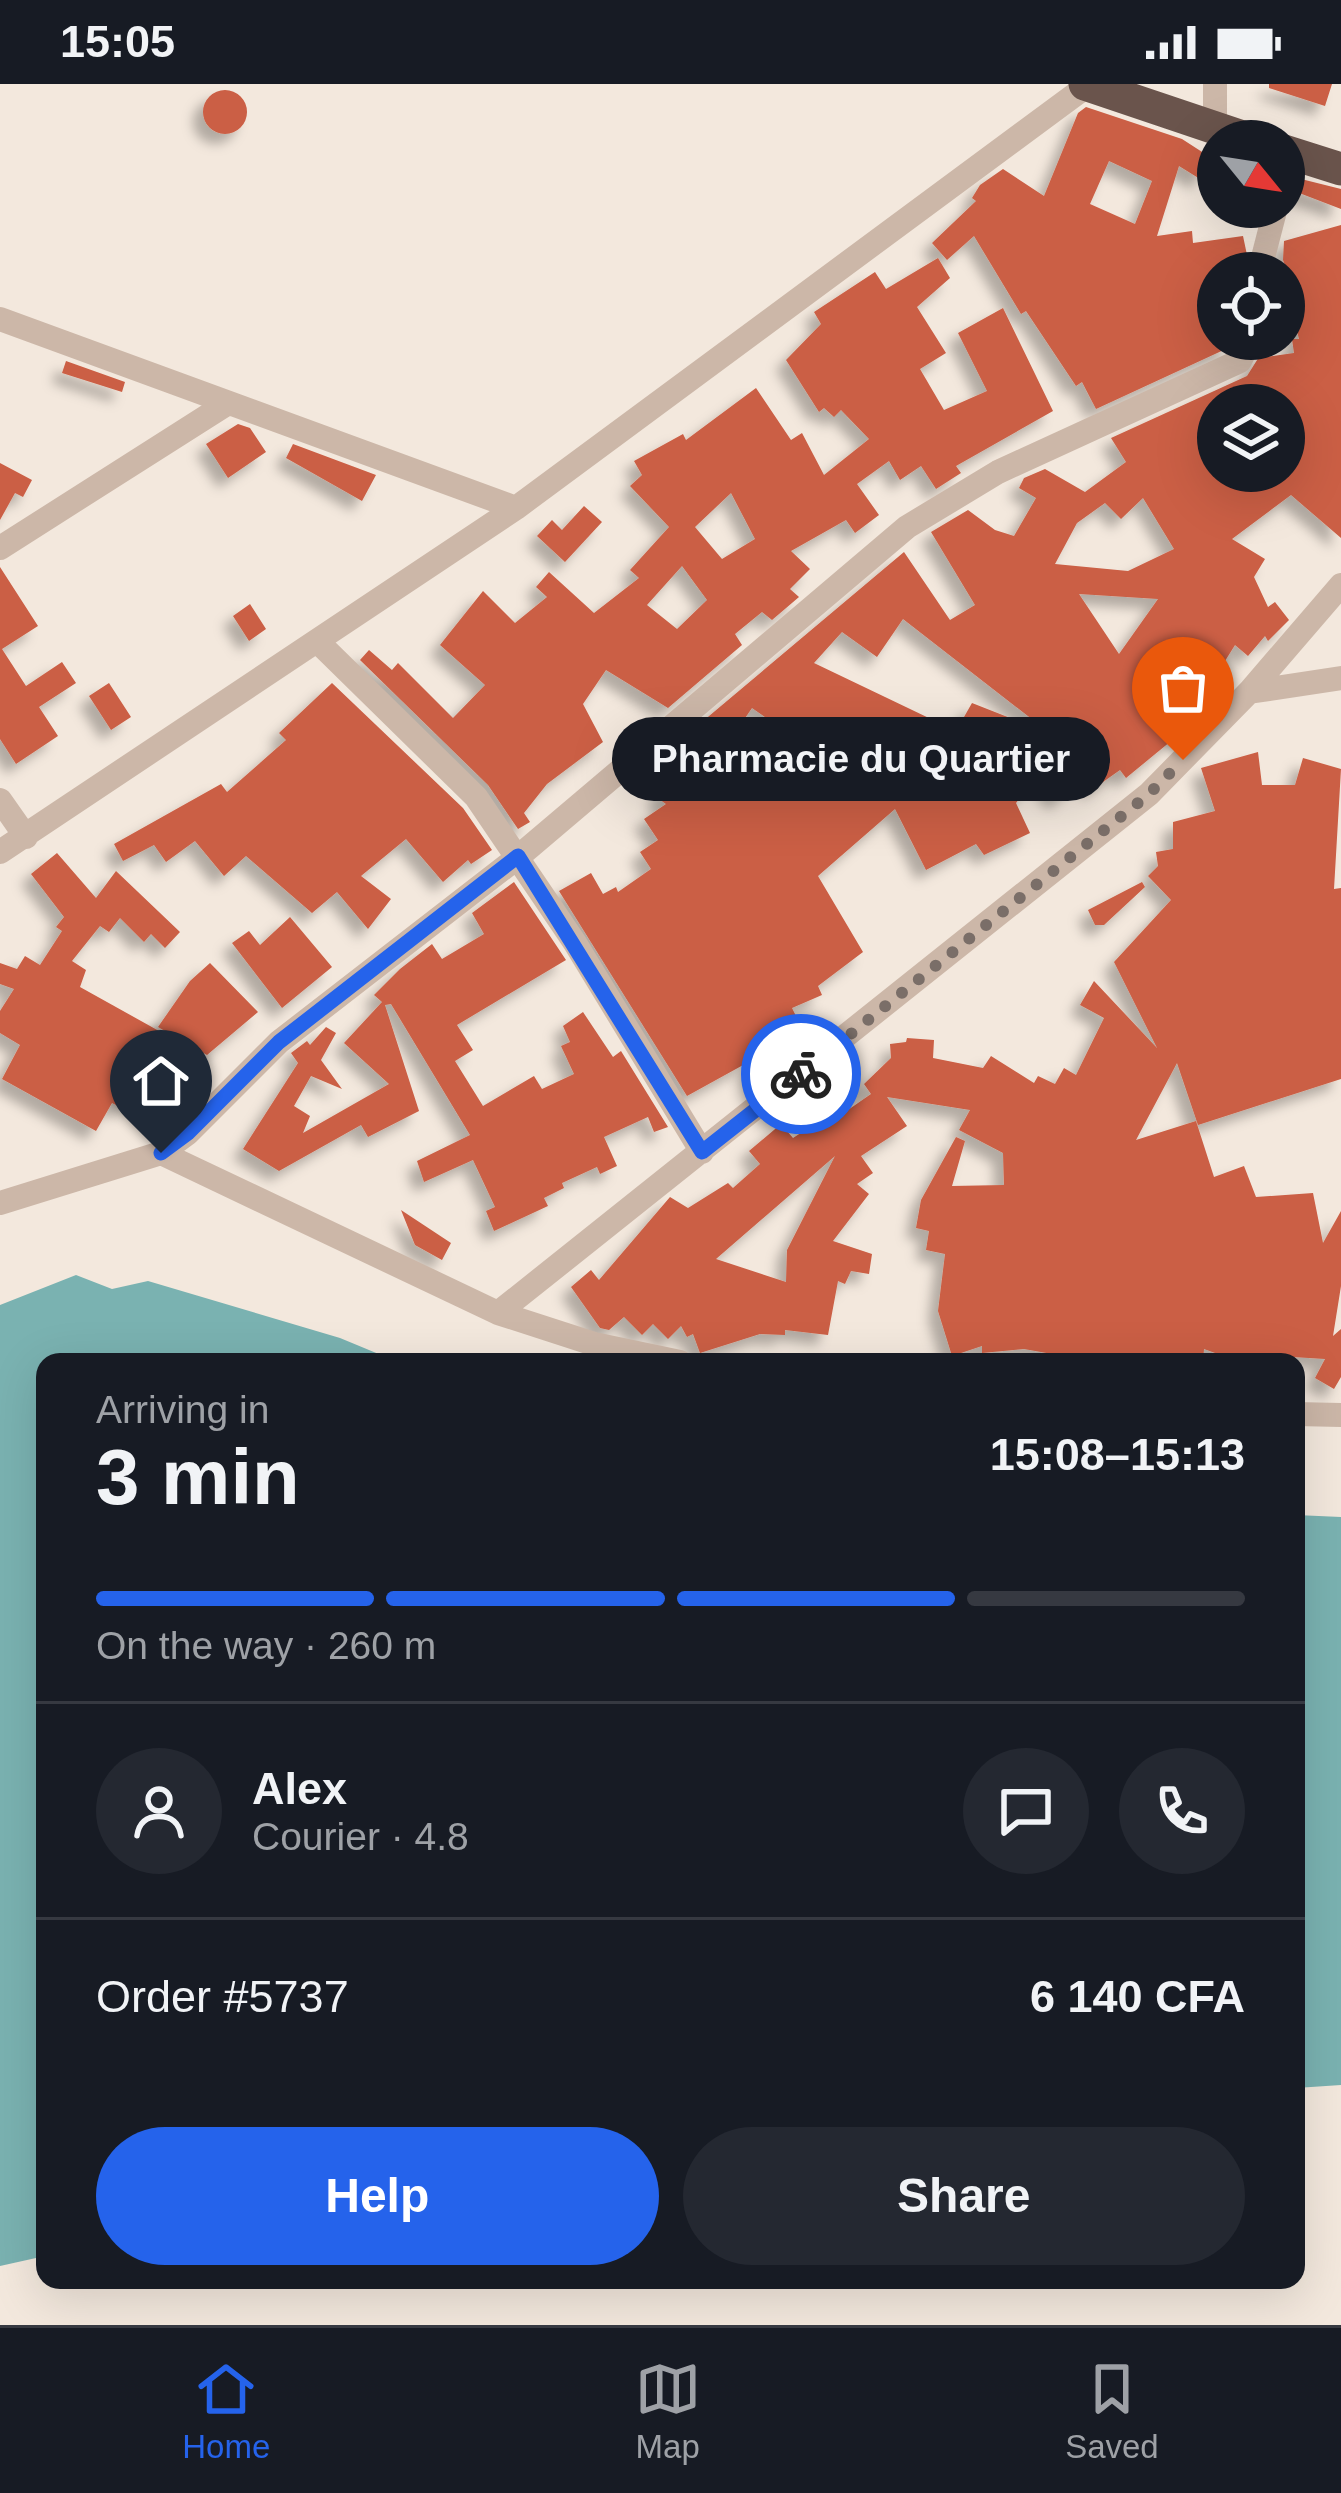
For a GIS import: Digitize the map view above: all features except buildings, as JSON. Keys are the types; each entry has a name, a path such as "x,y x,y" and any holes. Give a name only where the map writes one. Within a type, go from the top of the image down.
{"highway":[{"path":"1087,84 1197,123"},
{"path":"1305,163 1341,170"}],"street":[{"path":"0,852 516,508 1087,84"},
{"path":"1215,84 1215,120"},
{"path":"0,319 516,508"},
{"path":"0,1203 161,1153 188,1133 279,1042 518,856 907,527 998,472 1241,360"},
{"path":"0,548 229,403"},
{"path":"498,1313 1149,794 1250,692 1341,585"},
{"path":"317,641 476,797 518,856 702,1152"},
{"path":"1250,692 1341,678"},
{"path":"0,800 26,836"},
{"path":"161,1153 498,1313 637,1353"},
{"path":"1305,1414 1341,1414"}],"water":[{"path":"76,1275 112,1289 148,1281 376,1353 36,1353 36,2258 0,2266 0,1305"},
{"path":"1305,1515 1341,1517 1341,2085 1305,2087"}],"way so far":[{"path":"801,1074 1149,794 1183,760"}],"place":[{"name":"Pharmacie du Quartier","path":"1183,760"}],"route":[{"path":"161,1153 188,1133 279,1042 518,856 702,1152 801,1074"}]}
